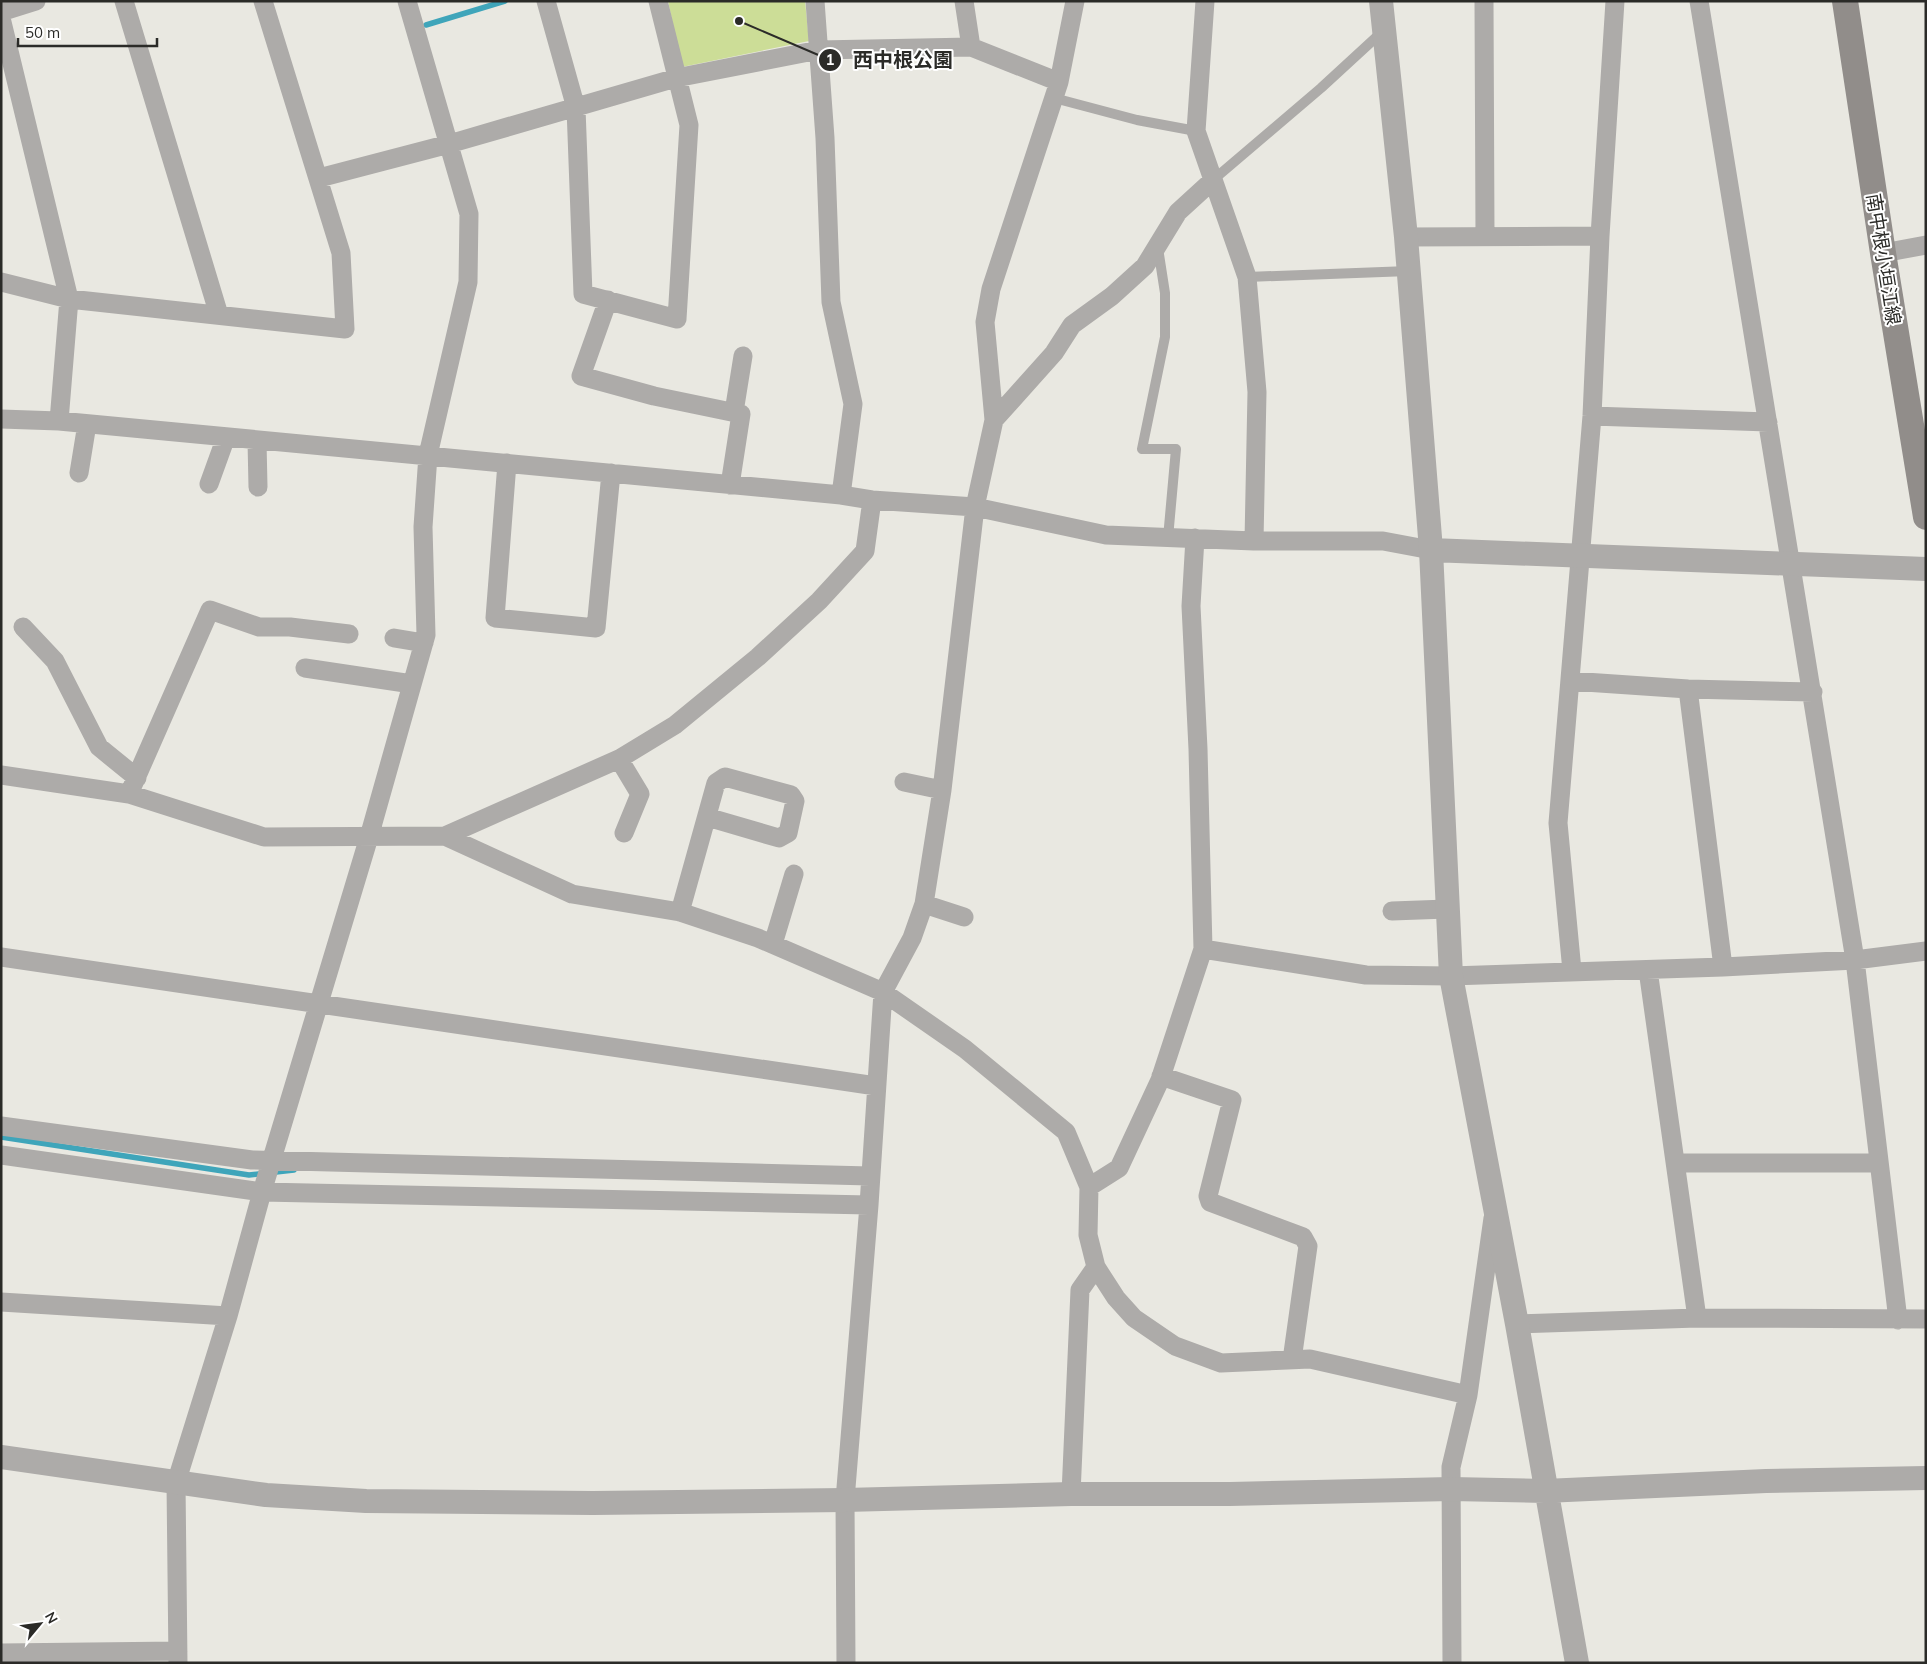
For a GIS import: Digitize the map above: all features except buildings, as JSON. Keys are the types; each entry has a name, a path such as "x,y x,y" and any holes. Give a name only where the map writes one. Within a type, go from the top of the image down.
{"main road":[{"name":"南中根小垣江線","path":"1845,1 1883,253 1926,517"}],"street":[{"path":"1,12 36,1"},
{"path":"124,1 220,315"},
{"path":"1,282 69,299 345,329 341,253 263,1"},
{"path":"1,1653 178,1657 176,1483 228,1316 263,1188 274,1160 426,635 423,528 428,455 468,282 469,214 407,1"},
{"path":"546,2 576,108 584,294 676,319 689,125 658,1"},
{"path":"815,1 831,302 853,404 841,495"},
{"path":"964,1 971,47"},
{"path":"846,1663 845,1500 869,1205 883,992 912,938 924,904 942,790 975,507 994,420 985,322 991,289 1057,90 1075,1"},
{"path":"1204,1 1196,131 1247,276 1257,392 1254,540"},
{"path":"1381,1 1406,237 1430,550 1451,976 1494,1212 1517,1324 1576,1663"},
{"path":"1484,1 1485,236"},
{"path":"1572,971 1558,823 1592,416 1600,236 1615,1"},
{"path":"1699,1 1813,692 1854,960 1898,1320"},
{"path":"1,18 69,299 59,422"},
{"path":"319,178 448,144 676,78 819,50 971,47 1057,90"},
{"path":"994,420 1054,353 1072,325 1112,296 1146,266 1178,212 1213,180"},
{"path":"1406,237 1600,236"},
{"path":"1883,253 1926,245"},
{"path":"608,300 581,376 654,396 741,414 730,485"},
{"path":"734,412 743,356"},
{"path":"1592,416 1768,422"},
{"path":"1,419 87,424 257,441 428,455 841,495 872,500 975,507 1106,535 1254,540 1383,541 1430,550 1926,569"},
{"path":"79,473 87,424"},
{"path":"209,484 226,438"},
{"path":"257,441 258,487"},
{"path":"507,463 495,618 538,623 596,628 611,474"},
{"path":"1,775 133,786 264,837 445,836 619,759 675,726 758,657 819,601 865,551 872,500"},
{"path":"1088,1186 1118,1168 1161,1076 1203,949 1198,749 1191,606 1196,538"},
{"path":"133,786 210,610 259,627 290,627 349,634"},
{"path":"23,627 55,661 98,747 133,786"},
{"path":"394,638 424,643"},
{"path":"305,668 412,684"},
{"path":"1570,681 1688,689 1813,692"},
{"path":"1688,689 1723,967"},
{"path":"619,759 640,794 624,833"},
{"path":"680,912 716,783 725,777 791,795 796,801 788,833 779,838 707,817"},
{"path":"904,782 942,790"},
{"path":"445,836 572,894 680,912 773,944 848,975 883,992 965,1049 1066,1132 1088,1186 1088,1235 1096,1267 1116,1298 1134,1318 1175,1346 1221,1363 1310,1359 1468,1395"},
{"path":"773,944 794,874"},
{"path":"924,904 964,916"},
{"path":"1392,911 1447,909"},
{"path":"1203,949 1366,975 1451,976 1723,967 1854,960 1926,951"},
{"path":"1,957 876,1086"},
{"path":"1648,970 1697,1318"},
{"path":"1161,1076 1232,1100 1208,1196 1210,1202 1303,1237 1308,1246 1292,1360"},
{"path":"1,1126 252,1160 870,1176"},
{"path":"1,1155 263,1188 869,1205"},
{"path":"1676,1163 1878,1162"},
{"path":"1452,1663 1451,1467 1468,1395 1494,1212"},
{"path":"1072,1494 1080,1290 1096,1267"},
{"path":"1,1302 228,1316"},
{"path":"1517,1324 1697,1318 1926,1319"},
{"path":"1,1457 266,1495 366,1501 593,1503 845,1500 1072,1494 1230,1494 1451,1490 1545,1491 1775,1481 1926,1478"}],"lane":[{"path":"1213,180 1321,88 1384,30"},
{"path":"1057,90 1137,120 1196,131"},
{"path":"1158,247 1164,293 1165,337 1142,449 1176,449 1168,538"},
{"path":"1247,276 1409,271"}],"green space":[{"path":"668,1 805,1 809,41 682,67"}],"waterway":[{"path":"426,25 505,1"},
{"path":"1,1137 249,1175 294,1170"}],"place":[{"name":"西中根公園","path":"739,21"}]}
